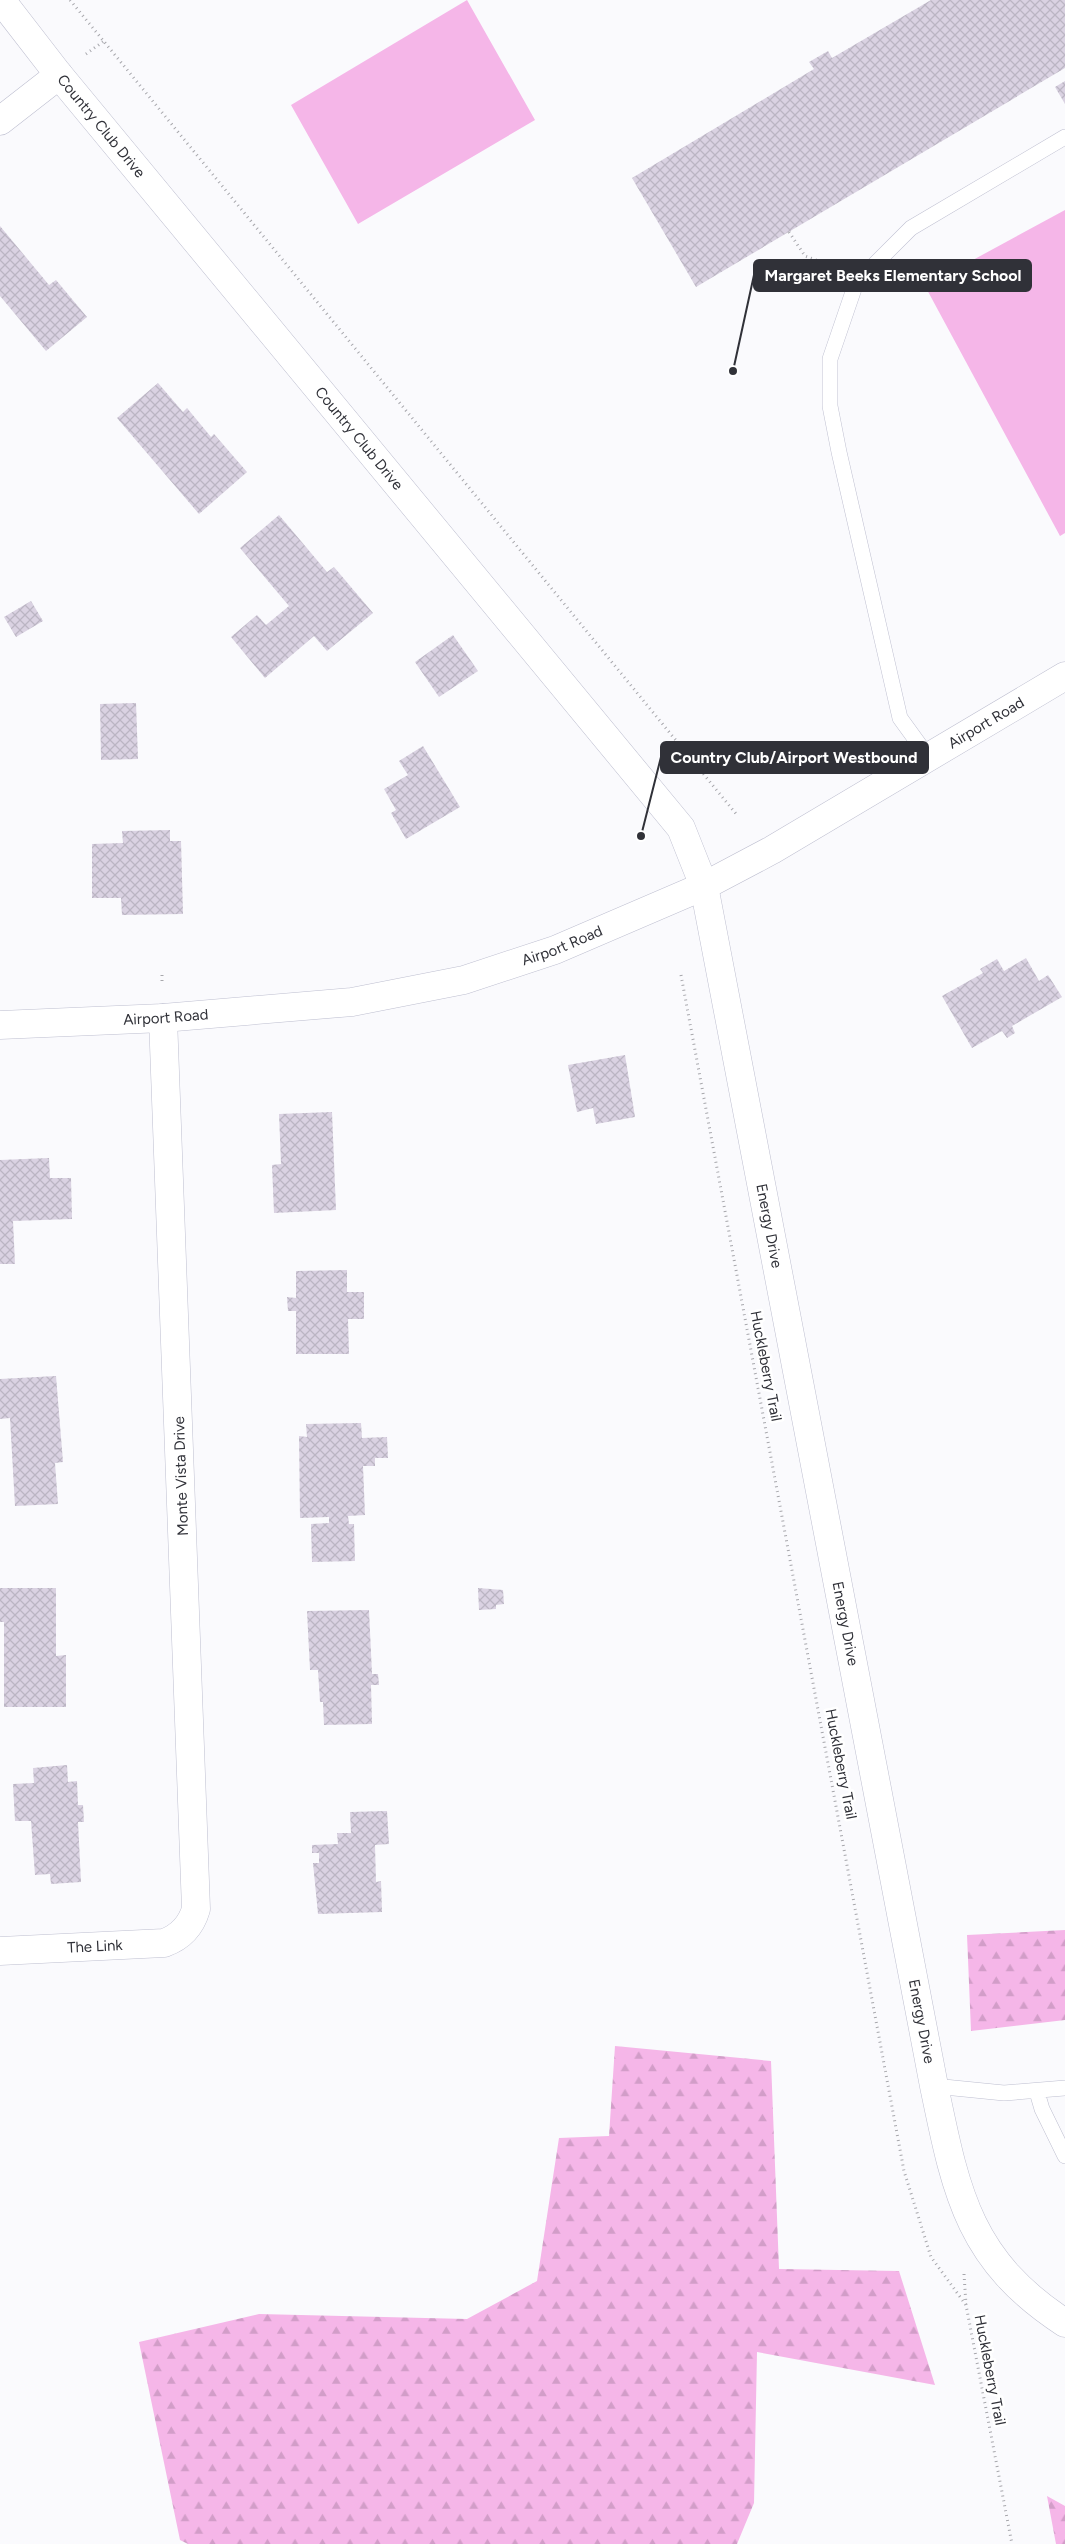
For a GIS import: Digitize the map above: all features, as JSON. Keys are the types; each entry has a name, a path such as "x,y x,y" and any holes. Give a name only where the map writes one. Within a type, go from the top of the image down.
{"street":[{"name":"Country Club Drive","path":"0,0 59,75 681,828 704,886"},
{"path":"0,121 59,75"},
{"name":"Airport Road","path":"0,1025 164,1018 352,1002 464,980 555,950 704,886 772,850 1065,676"},
{"name":"Energy Drive","path":"704,886 934,2086 955,2182 967,2213 982,2242 1015,2283 1041,2307 1065,2323"},
{"name":"Monte Vista Drive","path":"164,1018 197,1896 193,1919 185,1930"},
{"name":"The Link","path":"0,1951 164,1943 185,1930"}],"lane":[{"path":"929,758 900,718 830,406 830,359 856,284 911,228 1065,137"},
{"path":"934,2086 1004,2093 1037,2092 1065,2088"},
{"path":"1037,2092 1042,2110 1065,2156"}],"path":[{"path":"70,0 737,814"},
{"path":"82,58 104,41"},
{"path":"789,232 805,256 832,266"},
{"name":"Huckleberry Trail","path":"681,975 904,2170 931,2258 966,2305 1012,2544"},
{"path":"963,2271 966,2305"}],"green space":[{"path":"467,0 535,120 358,224 291,105"},
{"path":"1065,210 1065,533 1060,536 925,286"},
{"path":"1065,1930 1065,2020 971,2031 967,1935"},
{"path":"615,2046 771,2061 779,2269 899,2271 935,2385 757,2352 754,2503 737,2544 188,2544 180,2540 139,2342 259,2314 467,2319 537,2281 559,2138 609,2136"},
{"path":"1047,2496 1065,2506 1065,2544 1056,2544"}],"building":[{"path":"931,0 1065,0 1065,68 696,287 632,178 814,69 809,62 828,51 832,58"},
{"path":"1065,81 1065,104 1055,87"},
{"path":"0,226 49,285 56,280 87,317 46,351 0,296"},
{"path":"158,383 183,412 187,408 211,437 214,434 247,472 199,514 117,418"},
{"path":"279,515 327,572 334,567 373,613 327,651 314,636 265,678 231,637 257,615 266,625 289,606 240,548"},
{"path":"31,601 43,621 16,637 4,617"},
{"path":"453,635 478,671 439,697 415,662"},
{"path":"136,703 138,759 101,760 100,704"},
{"path":"423,746 460,807 406,839 391,813 396,810 384,789 408,775 399,761"},
{"path":"170,830 170,841 181,841 183,914 122,915 121,898 92,898 92,844 123,843 122,831"},
{"path":"1026,958 1039,981 1048,975 1062,997 1012,1026 1015,1033 1007,1038 1002,1031 972,1048 942,996 983,973 980,969 997,959 1004,971"},
{"path":"625,1055 635,1117 596,1124 593,1108 577,1112 568,1065"},
{"path":"332,1112 336,1210 274,1213 272,1165 281,1164 279,1114"},
{"path":"49,1158 50,1178 71,1178 72,1219 13,1221 15,1264 0,1264 0,1160"},
{"path":"347,1270 347,1292 364,1292 364,1319 348,1319 349,1354 296,1354 296,1311 288,1311 287,1297 296,1298 296,1271"},
{"path":"56,1376 63,1462 55,1463 58,1504 15,1506 10,1418 0,1419 0,1379"},
{"path":"361,1423 362,1438 387,1437 388,1458 375,1458 375,1466 363,1466 365,1515 348,1516 349,1524 354,1524 355,1561 312,1562 311,1524 329,1523 329,1517 300,1518 299,1436 307,1437 306,1424"},
{"path":"0,1588 56,1588 56,1656 66,1655 66,1707 4,1707 4,1622 0,1622"},
{"path":"478,1588 503,1590 504,1604 496,1605 496,1609 479,1610"},
{"path":"369,1610 372,1674 378,1674 379,1685 371,1685 372,1724 324,1725 323,1702 320,1702 318,1670 310,1670 307,1611"},
{"path":"67,1765 68,1782 77,1781 78,1805 83,1805 84,1822 78,1822 81,1882 51,1884 50,1874 35,1875 31,1821 15,1821 13,1784 34,1783 33,1768"},
{"path":"387,1811 389,1844 375,1845 376,1882 381,1881 382,1912 318,1914 313,1863 319,1863 319,1853 312,1853 312,1845 338,1844 337,1833 351,1833 350,1812"}],"place":[{"name":"Margaret Beeks Elementary School","path":"733,371"},
{"name":"Country Club/Airport Westbound","path":"641,836"}]}
